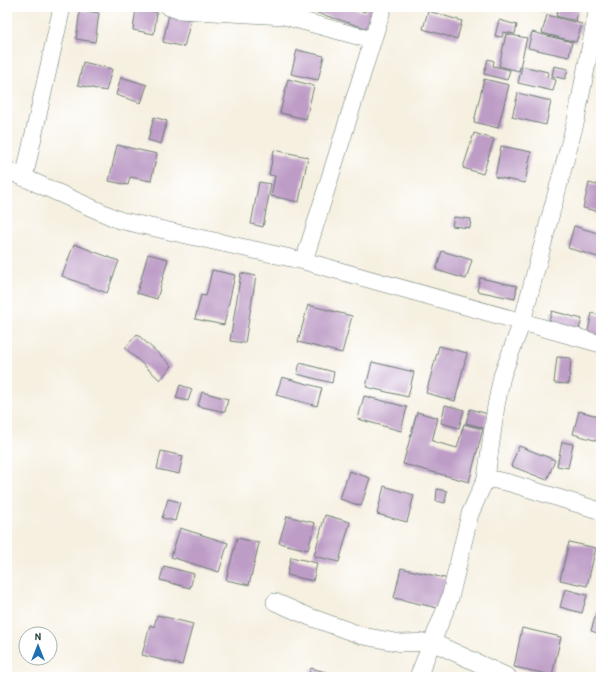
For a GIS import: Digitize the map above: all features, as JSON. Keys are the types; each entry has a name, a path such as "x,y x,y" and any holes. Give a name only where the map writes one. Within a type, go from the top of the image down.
{"street":[{"path":"24,178 62,7"},
{"path":"169,7 178,10 284,16 372,40"},
{"path":"304,262 383,7"},
{"path":"418,677 450,598 470,514 486,478 496,406 502,376 522,322 576,120 598,7"},
{"path":"7,170 119,220 304,262 601,344"},
{"path":"486,478 510,483 601,511"},
{"path":"275,602 310,617 363,636 402,642 432,642 508,677"}],"building":[{"path":"315,7 348,7 365,12 367,7 380,7 372,30 314,12"},
{"path":"529,7 545,7 544,12"},
{"path":"559,7 578,11 576,21 556,16"},
{"path":"136,8 157,12 154,34 133,30"},
{"path":"80,10 99,13 95,42 76,39"},
{"path":"428,11 462,21 457,39 423,29"},
{"path":"169,14 191,20 184,47 163,42"},
{"path":"547,15 582,24 576,42 542,33"},
{"path":"499,20 517,25 515,34 503,32 502,37 495,36"},
{"path":"532,32 572,42 569,57 528,48"},
{"path":"506,34 527,38 519,71 499,66"},
{"path":"297,50 324,56 318,80 291,74"},
{"path":"488,59 494,61 493,66 510,70 507,80 484,74"},
{"path":"83,62 112,69 106,91 78,85"},
{"path":"522,66 548,72 547,77 556,80 553,91 518,83"},
{"path":"554,66 568,69 565,79 552,76"},
{"path":"121,77 147,85 141,103 116,95"},
{"path":"288,79 314,86 306,119 280,113"},
{"path":"484,79 509,85 498,128 474,122"},
{"path":"518,93 551,101 546,125 512,117"},
{"path":"154,117 167,121 161,144 148,140"},
{"path":"474,133 494,139 483,174 463,168"},
{"path":"117,145 157,154 151,181 130,177 128,185 109,181"},
{"path":"501,146 531,152 525,183 495,177"},
{"path":"274,150 308,157 299,202 271,196 275,176 269,175"},
{"path":"598,180 601,181 601,212 583,208 589,183 597,185"},
{"path":"259,182 271,184 263,227 251,224"},
{"path":"454,217 471,219 470,228 452,226"},
{"path":"574,226 601,234 601,258 568,248"},
{"path":"74,244 119,261 107,293 62,276"},
{"path":"442,251 472,260 466,279 436,270"},
{"path":"148,254 168,259 157,299 137,293"},
{"path":"212,270 235,275 224,325 195,319 201,295 206,296"},
{"path":"241,273 256,276 245,343 230,341"},
{"path":"480,278 517,286 515,299 477,291"},
{"path":"308,305 352,316 342,353 298,342"},
{"path":"552,311 582,319 578,333 548,325"},
{"path":"592,313 601,316 601,339 587,335"},
{"path":"137,334 172,366 160,380 125,348"},
{"path":"439,346 467,353 455,401 426,393"},
{"path":"557,357 571,358 569,384 554,383"},
{"path":"372,362 414,372 408,397 366,387"},
{"path":"300,363 334,372 332,383 297,374"},
{"path":"282,377 322,388 317,406 276,395"},
{"path":"180,385 192,389 188,401 176,398"},
{"path":"202,392 228,399 225,412 198,406"},
{"path":"364,396 407,407 401,431 358,419"},
{"path":"445,405 464,410 459,428 441,423"},
{"path":"470,409 488,414 484,428 466,423"},
{"path":"579,411 601,417 601,442 573,434"},
{"path":"417,412 438,418 432,441 457,448 464,424 483,429 469,482 403,464"},
{"path":"562,442 573,444 568,468 557,466"},
{"path":"519,446 555,460 547,480 511,466"},
{"path":"161,451 183,456 179,474 157,469"},
{"path":"349,471 370,478 361,506 340,499"},
{"path":"384,486 414,495 407,522 377,514"},
{"path":"437,489 447,491 445,503 436,501"},
{"path":"168,499 180,502 175,521 162,518"},
{"path":"325,515 350,522 339,562 314,556"},
{"path":"287,516 315,523 308,550 279,543"},
{"path":"180,528 228,543 219,572 171,557"},
{"path":"237,538 259,543 249,585 226,580"},
{"path":"569,542 596,548 587,586 560,580"},
{"path":"291,557 317,563 313,581 287,575"},
{"path":"164,566 194,574 190,588 160,580"},
{"path":"401,568 449,579 442,609 394,598"},
{"path":"565,589 587,595 582,613 560,607"},
{"path":"599,604 601,604 601,634 591,631"},
{"path":"157,615 193,624 182,665 142,655 150,625 154,627"},
{"path":"522,628 561,637 552,675 514,667"},
{"path":"311,668 343,677 308,677"}]}
